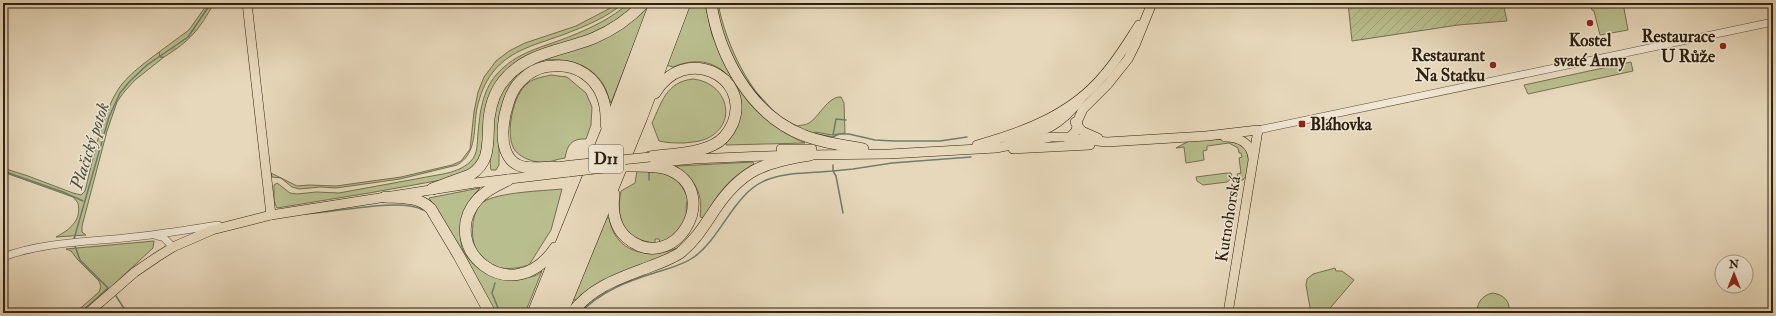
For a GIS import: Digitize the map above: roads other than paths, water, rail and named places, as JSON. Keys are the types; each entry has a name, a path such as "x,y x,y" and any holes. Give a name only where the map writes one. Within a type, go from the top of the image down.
{"highway":[{"path":"432,189 470,176 484,163 491,109 495,96 500,86 514,69 530,59 542,54 593,38 608,31 630,16 644,3"},
{"path":"603,140 655,3"},
{"name":"D11","path":"542,313 613,141 665,3"},
{"name":"D11","path":"553,313 622,144 675,3"},
{"path":"562,313 642,117 685,3"},
{"path":"711,3 717,29 727,57 745,87 768,112 786,127 804,135 863,149"},
{"path":"554,167 519,166 509,158 504,144 504,127 509,100 520,81 534,71 551,66 564,66 581,72 591,79 598,88 605,105 606,125 603,140"},
{"path":"624,166 648,162 713,145 723,138 732,124 736,110 729,86 720,76 700,68 685,68 672,74 660,85 642,117"},
{"name":"D11","path":"532,313 603,140"},
{"path":"572,313 587,297 599,288 679,254 698,236 728,190 750,172 776,161 810,155"},
{"path":"616,181 613,210 617,225 623,234 631,241 647,247 663,246 673,242 684,232 690,223 693,209 691,194 683,180 675,173 648,162"},
{"path":"508,180 482,194 468,214 466,226 467,238 470,248 479,261 492,271 502,274 512,275 526,273 545,261 565,235"},
{"path":"385,197 415,199 426,204 431,209 490,313"}],"main road":[{"path":"247,3 271,215"},
{"path":"88,313 135,272 173,247 212,230 271,215 432,189 508,180 570,169 764,150 920,149 1004,146 1065,137 1075,134 1076,126 1083,109 1108,84 1128,59 1136,45 1152,3"},
{"path":"1148,12 1104,76 1082,97 1061,121 1058,133 1065,137 1091,141 1117,141 1206,136 1258,130"},
{"path":"976,147 1032,127 1082,97"},
{"path":"976,147 1028,135 1045,130 1061,121 1072,119 1076,126 1092,136 1117,141"},
{"name":"Kutnohorská","path":"1228,313 1258,130"},
{"path":"1206,136 1233,137 1241,140 1251,150 1253,162"},
{"path":"648,162 729,157 889,154 976,147 1030,149 1095,145 1117,141"},
{"path":"475,183 508,174 554,167 570,169 624,166"}],"street":[{"path":"1258,130 1773,22"},
{"path":"3,257 64,243 153,235 244,221"},
{"path":"153,235 163,237 173,247"}],"waterway":[{"name":"Plačický potok","path":"74,239 109,117 120,93 147,65 188,37 211,3"},
{"path":"752,88 774,112"},
{"path":"833,135 836,119 846,120"},
{"path":"812,133 833,137 839,134 849,134 875,140 894,141 940,141 967,137"},
{"path":"843,213 836,176 833,171 892,163 971,157"},
{"path":"580,313 597,298 616,287 690,260 713,238 738,203 757,185 769,179 784,175 833,171 833,165"},
{"path":"649,170 649,180"},
{"path":"3,171 63,192 83,201"},
{"path":"305,214 383,205 413,206 423,210"},
{"name":"Plačický potok","path":"75,246 80,260 108,288 80,313"},
{"path":"495,283 492,293 500,313"},
{"name":"Plačický potok","path":"116,296 127,313"}],"place":[{"name":"Kostel svaté Anny","path":"1590,23"},
{"name":"Restaurace U Růže","path":"1723,46"},
{"name":"Restaurant Na Statku","path":"1493,65"},
{"name":"Bláhovka","path":"1302,124"}]}
